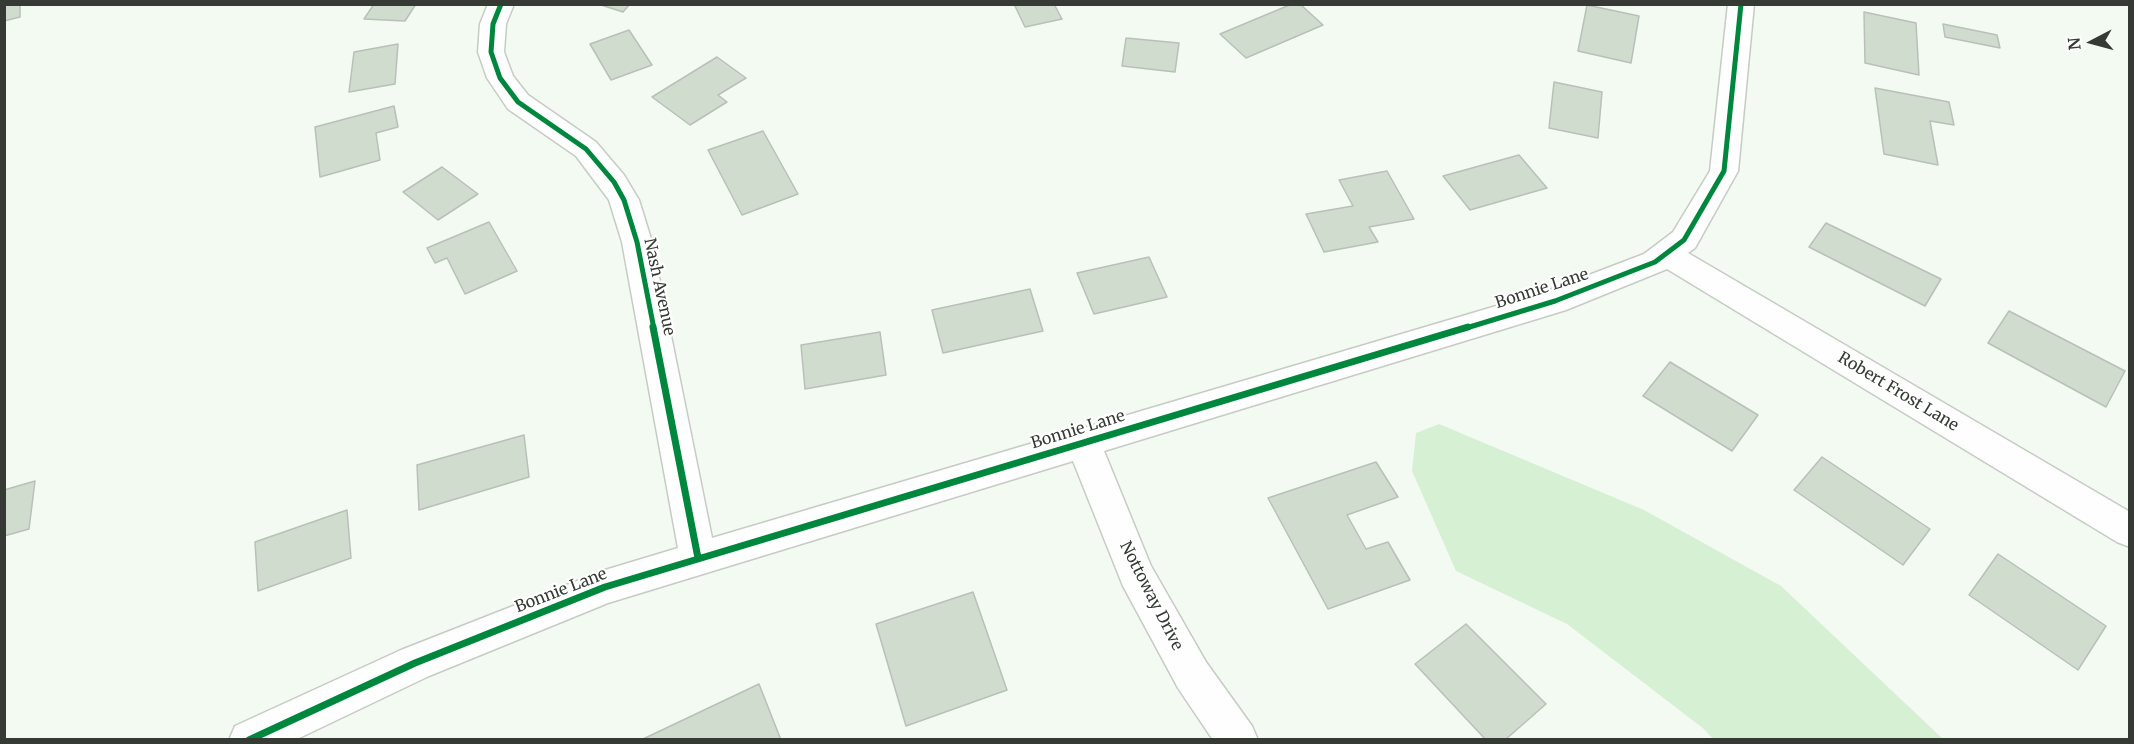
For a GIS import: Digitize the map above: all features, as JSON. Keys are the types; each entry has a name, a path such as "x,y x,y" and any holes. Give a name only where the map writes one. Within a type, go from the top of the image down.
{"street":[{"name":"Nash Avenue","path":"501,4 493,24 491,52 500,78 518,102 586,149 614,182 624,201 638,242 698,558"},
{"name":"Bonnie Lane","path":"249,740 426,659 605,587 1555,301 1617,278 1666,254 1684,240 1717,187 1724,171 1741,4"},
{"name":"Robert Frost Lane","path":"1666,254 2130,531"},
{"name":"Nottoway Drive","path":"1083,443 1136,574 1192,675 1238,740"}],"green space":[{"path":"1439,424 1644,510 1781,586 1943,739 1713,739 1704,729 1567,624 1456,571 1412,471 1416,433"}],"building":[{"path":"4,4 20,4 20,17 4,21"},
{"path":"374,4 416,4 405,21 364,19"},
{"path":"598,4 630,4 623,12"},
{"path":"1014,4 1054,4 1062,19 1025,27"},
{"path":"1292,4 1300,4 1323,25 1246,58 1220,34"},
{"path":"1587,5 1639,16 1631,63 1578,51"},
{"path":"1864,12 1916,23 1919,75 1865,63"},
{"path":"1943,24 1997,35 2000,48 1945,37"},
{"path":"629,30 652,65 611,80 590,44"},
{"path":"1126,38 1179,43 1175,72 1122,66"},
{"path":"398,44 395,84 349,92 354,52"},
{"path":"717,57 746,78 718,95 727,102 690,125 652,97"},
{"path":"1554,82 1602,92 1598,138 1549,128"},
{"path":"1875,88 1949,102 1954,125 1930,121 1938,165 1884,154"},
{"path":"394,106 398,127 376,133 380,160 320,177 315,127"},
{"path":"763,131 798,194 742,215 708,150"},
{"path":"1519,155 1547,188 1470,210 1443,176"},
{"path":"442,167 478,194 438,220 403,192"},
{"path":"1387,171 1414,219 1369,227 1378,242 1324,252 1306,214 1353,206 1339,180"},
{"path":"489,222 517,271 465,294 447,258 435,263 427,248"},
{"path":"1826,223 1941,279 1925,306 1809,247"},
{"path":"1149,257 1167,297 1094,314 1077,273"},
{"path":"1030,289 1043,331 943,353 932,310"},
{"path":"2009,311 2125,371 2106,407 1988,343"},
{"path":"880,332 886,375 805,389 801,345"},
{"path":"1670,362 1758,415 1732,451 1643,396"},
{"path":"524,435 529,477 419,510 417,465"},
{"path":"1822,457 1930,529 1903,565 1794,490"},
{"path":"1376,462 1398,497 1347,515 1366,549 1388,542 1410,580 1328,609 1268,498"},
{"path":"35,481 29,529 4,536 4,490"},
{"path":"347,510 351,558 258,591 255,542"},
{"path":"1998,554 2106,626 2078,670 1969,595"},
{"path":"973,592 1007,690 906,726 876,624"},
{"path":"1466,624 1546,704 1505,740 1486,740 1415,664"},
{"path":"759,684 781,740 643,740 643,739"}],"cycle path":[{"path":"501,4 493,24 491,52 500,78 518,102 586,149 614,182 624,200 637,242 698,558"},
{"path":"249,740 415,663 605,587 1555,301 1655,262 1684,240 1717,187 1724,171 1741,4"}]}
